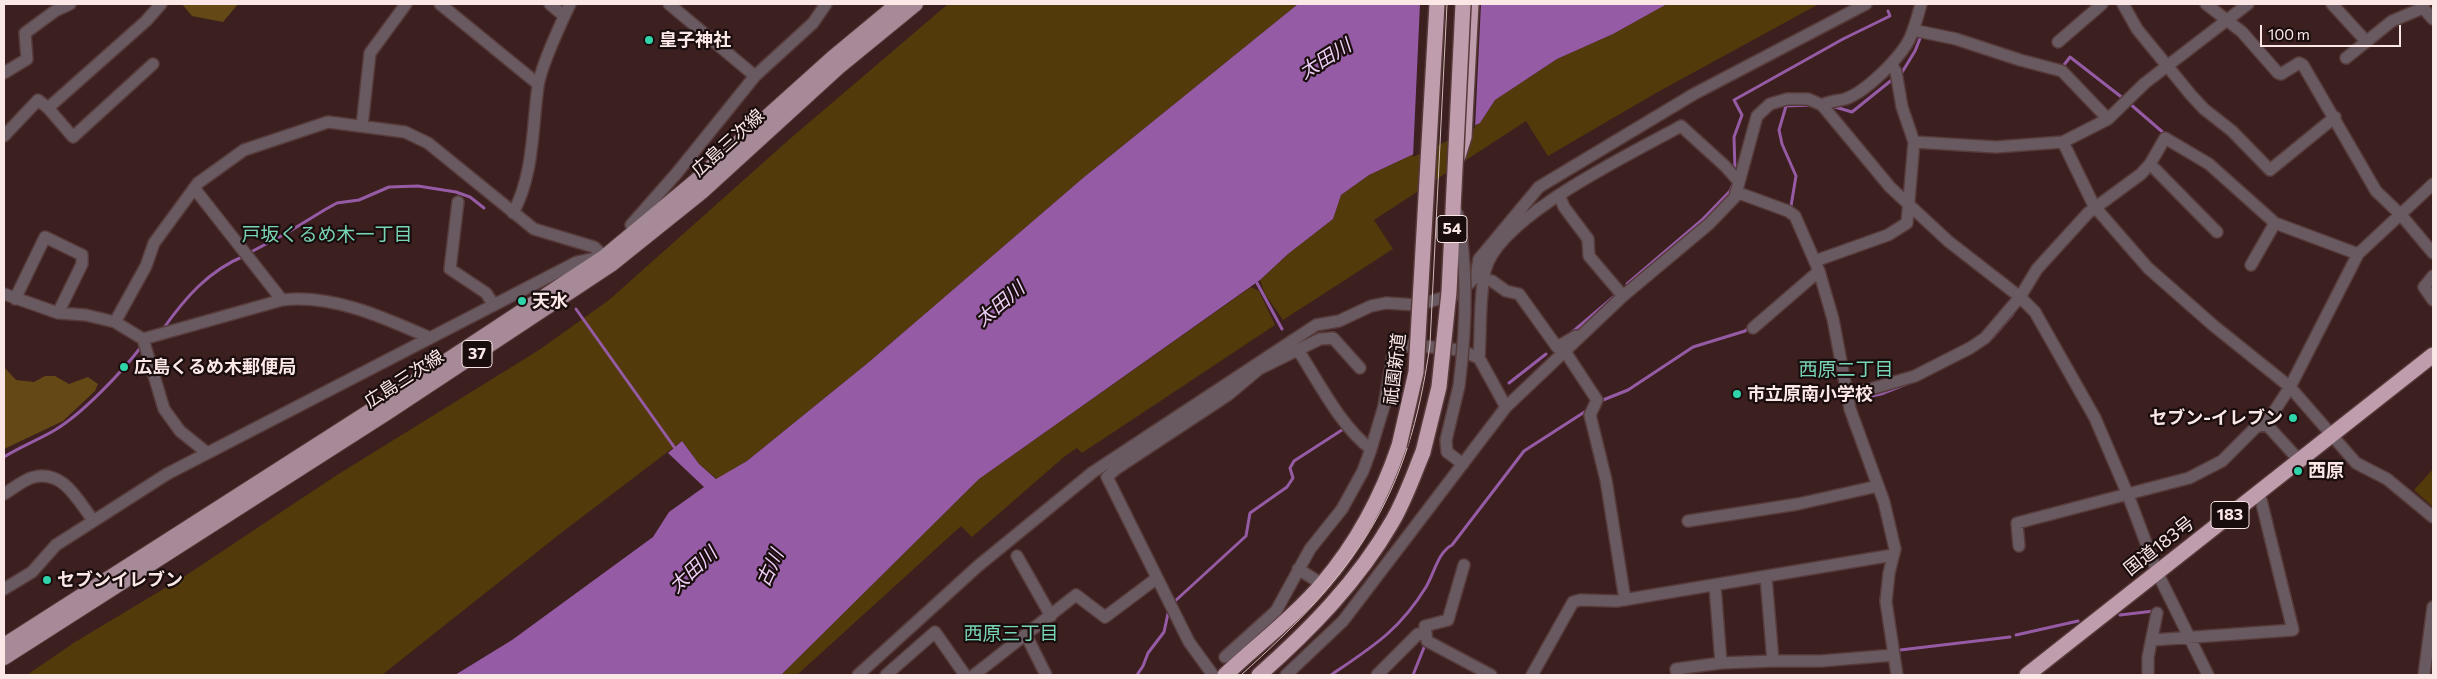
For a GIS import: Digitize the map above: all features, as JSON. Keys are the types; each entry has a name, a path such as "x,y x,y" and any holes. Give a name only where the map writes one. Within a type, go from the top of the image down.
{"highway":[{"name":"祇園新道","path":"1225,675 1285,621 1322,584 1376,505 1399,446 1410,409 1416,372 1437,4"},
{"name":"54","path":"1260,675 1297,642 1352,582 1392,522 1407,492 1423,452 1439,387 1449,292 1463,4"},
{"name":"54","path":"1455,166 1464,137 1471,4"},
{"name":"国道183号","path":"2027,675 2433,354"}],"main road":[{"name":"広島三次線","path":"4,645 608,261 832,58 897,4"},
{"name":"広島三次線","path":"4,658 387,413 608,261 702,192 840,67 916,4"}],"street":[{"path":"4,74 27,59 25,34 55,11 70,4"},
{"path":"48,108 146,21 161,4"},
{"path":"362,126 370,53 406,4"},
{"path":"440,4 538,84"},
{"path":"550,4 564,16"},
{"path":"513,213 523,195 529,170 538,84 570,4"},
{"path":"669,4 755,76"},
{"path":"631,225 755,76 813,22 826,4"},
{"path":"858,675 978,566 1093,472 1316,325 1339,321 1371,306 1386,303 1417,305 1460,293 1476,276 1479,258 1539,187 1694,94 1866,4"},
{"path":"1822,105 1832,100 1845,99 1858,91 1891,64 1909,40 1921,4"},
{"path":"2058,42 2102,4"},
{"path":"2123,4 2138,28 2204,109 2232,131 2270,170 2335,118"},
{"path":"2206,4 2228,19 2278,73 2281,74 2299,63 2303,65 2376,192 2401,215 2433,253"},
{"path":"1914,142 1996,147 2063,142 2108,119 2145,84 2248,4"},
{"path":"2332,4 2366,40"},
{"path":"2346,58 2366,40 2416,6 2433,19"},
{"path":"1913,30 1956,39 2020,60 2062,71 2108,119"},
{"path":"4,133 38,100 48,108 73,137 153,64"},
{"path":"1753,328 1817,266 1888,235 1907,223 1907,202 1914,142 1902,107 1896,72 1891,64"},
{"path":"1286,675 1343,621 1506,407 1566,353 1624,296 1709,224 1734,198 1757,116 1770,104 1787,99 1808,99 1822,105 1890,186 1948,241 2020,297 2035,312 2095,418 2128,495 2156,572 2208,675"},
{"path":"115,322 146,266 154,243 194,188 244,150 328,122 405,132 428,143 534,229 594,247 608,261"},
{"path":"1506,407 1479,358 1486,270 1496,248 1538,208 1681,126 1725,166 1738,187 1788,211 1794,216 1817,266 1833,319 1847,396 1858,433 1878,486 1895,549 1889,573 1886,602 1897,675"},
{"path":"674,200 673,189 709,143 708,134"},
{"path":"1847,396 1915,376 1970,348 1985,338 2020,297 2037,269 2094,206 2141,174 2150,164 2165,138 2209,164 2275,223 2358,254"},
{"path":"2063,142 2094,206 2148,268 2214,326 2290,387 2356,463 2387,479 2433,517"},
{"path":"2150,164 2217,232"},
{"path":"2019,546 2017,524 2173,483 2207,471 2222,461 2256,427 2266,424 2290,387 2358,254 2433,184"},
{"path":"194,188 282,300"},
{"path":"1559,195 1564,207 1588,239 1589,256 1624,296"},
{"path":"1453,198 1460,225 1464,286 1464,342 1459,386 1446,440 1447,452 1463,464"},
{"path":"458,202 450,269 486,293 494,305"},
{"path":"2251,265 2275,223"},
{"path":"15,299 45,237 82,255 82,264 58,313"},
{"path":"4,589 32,572 56,546 93,520 166,474 206,452 577,262 608,261"},
{"path":"2433,276 2424,287 2433,300"},
{"path":"1485,279 1492,280 1506,291 1519,294 1557,347 1579,333 1582,336"},
{"path":"4,294 58,313 86,315 115,322 143,339 164,409 180,431 206,452"},
{"path":"143,339 282,300 298,298 368,310 428,337"},
{"path":"1214,675 1189,642 1107,477 1116,469 1228,395 1259,369 1320,339 1333,338 1360,368"},
{"path":"1225,657 1276,611 1310,549 1342,509 1371,449 1384,406 1393,355 1400,347 1411,345 1460,350 1479,358"},
{"path":"1298,350 1349,428 1362,444 1371,449"},
{"path":"1566,353 1597,400 1590,415 1606,480 1624,600"},
{"path":"2266,424 2299,460"},
{"path":"4,494 33,477 47,476 65,483 93,520"},
{"path":"1688,521 1798,504 1878,486"},
{"path":"2153,640 2292,630 2261,500 2257,493"},
{"path":"1532,675 1573,602 1580,600 1624,600 1893,555"},
{"path":"1017,556 1051,616"},
{"path":"1464,565 1448,620 1425,626 1425,635 1427,641 1490,675"},
{"path":"1298,570 1322,584"},
{"path":"1766,577 1773,660"},
{"path":"974,675 1076,595 1105,617 1157,578"},
{"path":"1715,586 1721,663"},
{"path":"2424,675 2433,607"},
{"path":"2148,675 2148,657 2158,613"},
{"path":"886,675 935,632 965,675"},
{"path":"1377,675 1418,634 1425,635"},
{"path":"1026,635 1046,675"},
{"path":"1297,642 1311,645 1325,640"},
{"path":"1677,675 1676,669 1721,663 1773,660 1821,661 1894,655"}],"shaded area":[{"path":"182,4 238,4 223,22 192,16"},
{"path":"948,4 1298,4 1083,178 869,362 747,461 717,479 699,464 682,441 561,533 382,675 27,675 75,642 185,576 337,475 539,350 609,300 792,137"},
{"path":"1667,4 1819,4 1656,93 1548,156 1526,121 1374,220 1393,249 1283,320 1265,294 1260,280 1288,254 1333,219 1341,195 1369,175 1480,123 1495,100 1557,59 1613,34"},
{"path":"1251,287 1259,291 1275,325 1082,453 1077,448 1065,456 972,537 961,526 797,675 781,675 979,479"},
{"path":"4,367 16,380 34,382 45,376 55,376 69,384 88,377 98,384 95,391 63,421 4,449"},
{"path":"2433,469 2433,507 2414,490"}],"water":[{"path":"1298,4 1667,4 1613,34 1557,59 1495,100 1480,123 1369,175 1341,195 1333,219 1288,254 1260,280 979,479 781,675 455,675 512,640 653,537 669,512 704,487 668,453 682,441 699,464 716,479 747,461 869,362 1083,178"}],"pier":[{"path":"1420,4 1481,4 1475,128 1413,157"}],"waterway":[{"path":"1735,170 1734,137 1742,115 1734,100 1843,39 1890,16 1888,11"},
{"path":"1901,74 1915,51 1921,36"},
{"path":"2061,69 2070,57 2124,99"},
{"path":"1832,106 1852,112 1893,79"},
{"path":"2129,103 2166,135"},
{"path":"1791,206 1796,176 1782,144 1779,130 1786,106 1811,105"},
{"path":"1627,284 1702,220 1730,191 1733,184"},
{"path":"249,253 337,203 359,200 389,187 418,186 456,192 470,197 484,208"},
{"path":"163,329 198,286 219,269 244,256"},
{"path":"1257,283 1282,329"},
{"path":"1570,334 1617,294"},
{"path":"576,309 677,451"},
{"path":"1993,337 2013,314"},
{"path":"1603,400 1628,390 1693,347 1745,331 1750,326"},
{"path":"4,457 66,423 123,369 141,347"},
{"path":"1509,383 1546,354"},
{"path":"1853,400 1881,394 1909,383"},
{"path":"1331,675 1384,637 1406,615 1426,587 1443,553 1452,545 1524,451 1586,411"},
{"path":"1849,422 1854,435"},
{"path":"1174,602 1246,536 1250,513 1287,487 1293,478 1290,468 1294,461 1345,428"},
{"path":"1881,600 1884,574"},
{"path":"1137,675 1148,653 1164,632 1169,609"},
{"path":"2120,615 2154,611"},
{"path":"2016,635 2078,621"},
{"path":"1900,650 2010,637"},
{"path":"1413,675 1425,645"}],"tram line":[{"path":"1241,675 1316,602 1345,566 1370,529 1391,490 1408,447 1421,399 1430,344 1447,4"}],"place":[{"name":"皇子神社","path":"649,40"},
{"name":"天水","path":"522,301"},
{"name":"広島くるめ木郵便局","path":"124,367"},
{"name":"市立原南小学校","path":"1737,394"},
{"name":"セブン-イレブン","path":"2293,418"},
{"name":"西原","path":"2298,471"},
{"name":"セブンイレブン","path":"47,580"}],"district":[{"name":"戸坂くるめ木一丁目","path":"327,235"},
{"name":"西原二丁目","path":"1846,370"},
{"name":"西原三丁目","path":"1011,634"}],"water label":[{"name":"太田川","path":"1325,59"},
{"name":"太田川","path":"1000,304"},
{"name":"古川","path":"770,568"},
{"name":"太田川","path":"693,570"}]}
